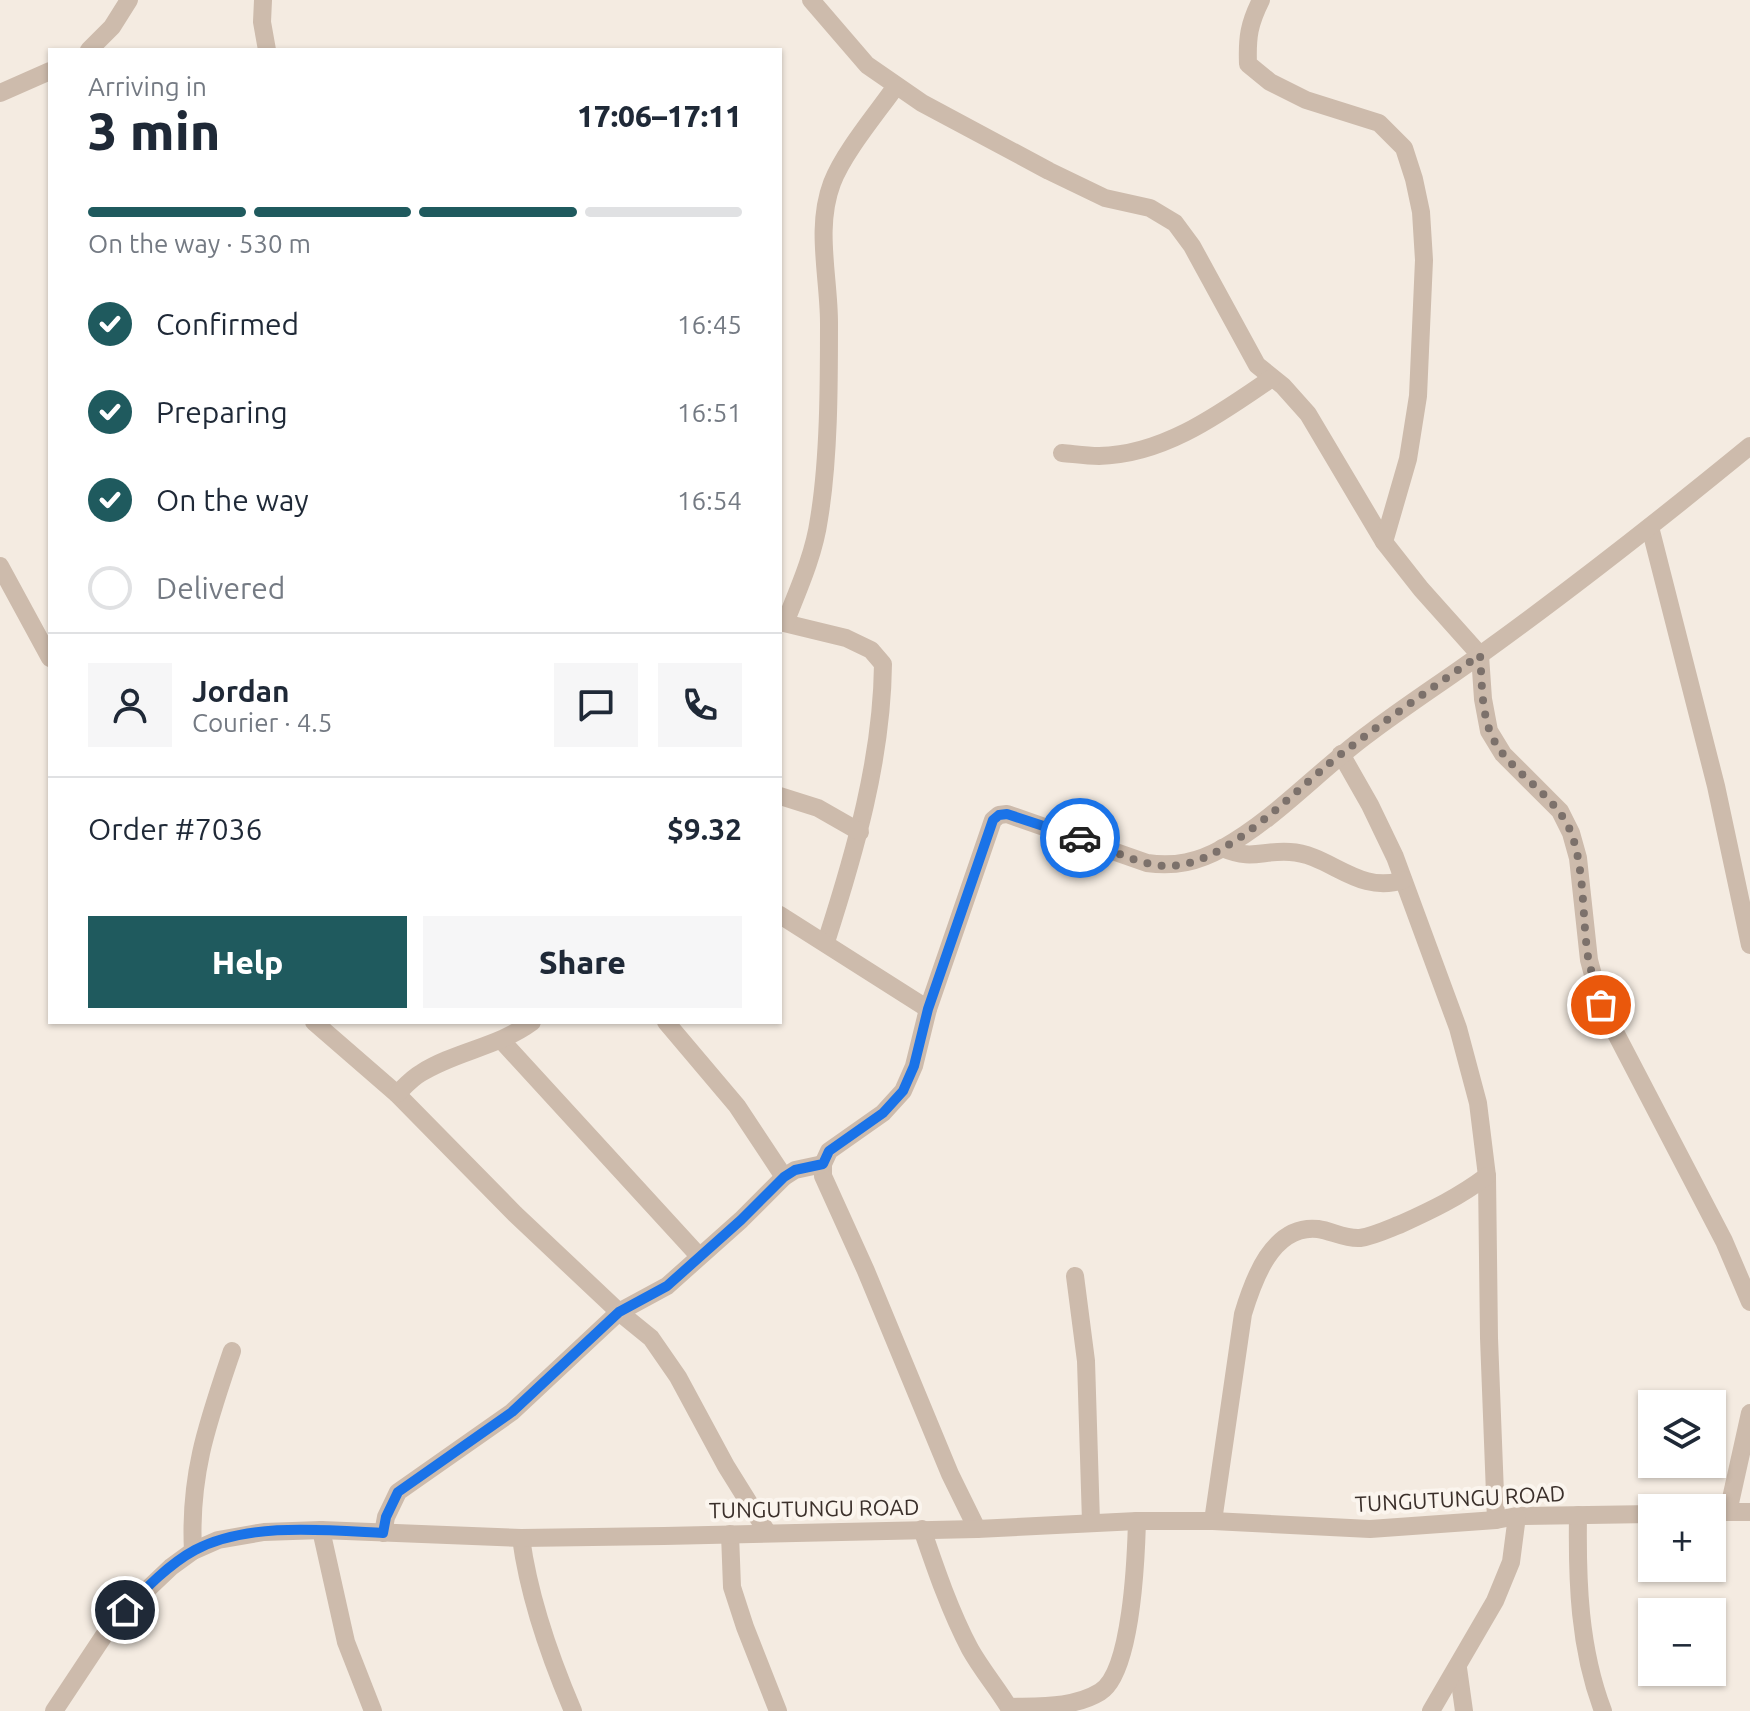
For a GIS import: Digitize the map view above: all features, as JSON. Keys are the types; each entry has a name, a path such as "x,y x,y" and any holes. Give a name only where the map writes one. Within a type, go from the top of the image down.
{"street":[{"path":"91,48 112,27 129,0"},
{"path":"263,0 262,22 267,48"},
{"path":"811,0 867,65 922,103 1105,198 1150,208 1175,223 1192,246 1257,365 1296,398 1384,542 1480,655 1489,731 1503,754 1560,811 1571,833 1578,858 1589,960 1601,1005 1724,1241 1750,1302"},
{"path":"1261,0 1247,38 1248,64 1270,82 1306,100 1379,123 1404,148 1414,179 1421,212 1424,260 1418,396 1408,459 1384,542"},
{"path":"0,93 48,72"},
{"path":"826,942 860,832 871,776 883,687 883,664 871,650 846,638 782,623 805,573 819,520 829,346 824,226 832,183 896,86"},
{"path":"1062,453 1100,456 1135,451 1174,438 1220,414 1272,378"},
{"path":"977,1529 950,1474 823,1176 823,1164 829,1151 883,1113 903,1091 914,1066 928,1009 993,820 999,815 1018,817 1147,863 1168,866 1190,863 1222,848 1265,818 1341,754 1480,655 1650,527 1750,446"},
{"path":"1650,527 1716,786 1750,945"},
{"path":"0,566 48,654"},
{"path":"1341,754 1395,857 1458,1028 1478,1103 1487,1176 1496,1520"},
{"path":"782,797 818,808 860,832"},
{"path":"1222,848 1249,856 1291,852 1374,883 1403,880"},
{"path":"782,916 928,1009"},
{"path":"316,1024 397,1094 515,1214 651,1338 678,1377 726,1466 767,1532"},
{"path":"397,1094 418,1074 502,1041 529,1024"},
{"path":"668,1024 737,1106 784,1177"},
{"path":"502,1041 699,1256"},
{"path":"383,1533 386,1517 398,1492 512,1412 619,1312 667,1286 784,1177 795,1170 823,1164"},
{"path":"1213,1521 1243,1314 1251,1289 1272,1248 1295,1233 1316,1229 1347,1238 1382,1232 1440,1208 1487,1176"},
{"path":"1075,1276 1086,1361 1091,1522"},
{"path":"193,1551 195,1473 207,1424 232,1351"},
{"path":"1725,1494 1750,1413"},
{"path":"1726,1512 1750,1512"},
{"name":"TUNGUTUNGU ROAD","path":"54,1711 113,1622 171,1567 193,1551 218,1540 264,1532 321,1530 521,1538 977,1529 1137,1521 1213,1521 1370,1529 1517,1516 1638,1514"},
{"path":"1578,1515 1577,1581 1583,1632 1603,1711"},
{"path":"1431,1711 1495,1601 1511,1562 1517,1516"},
{"path":"922,1529 943,1592 969,1647 990,1684 1010,1709 1077,1702 1101,1692 1113,1682 1123,1654 1136,1569 1137,1521"},
{"path":"321,1530 346,1642 373,1711"},
{"path":"730,1534 732,1587 778,1711"},
{"path":"521,1538 525,1571 535,1608 573,1711"},
{"path":"1458,1668 1464,1711"},
{"path":"1101,1692 1108,1711"}],"way so far":[{"path":"1080,838 1147,863 1168,866 1190,863 1222,848 1254,827 1341,754 1480,655 1489,731 1503,754 1560,811 1571,833 1578,858 1589,960 1601,1005"}],"route":[{"path":"125,1610 171,1567 193,1551 218,1540 297,1530 383,1533 386,1517 398,1492 512,1412 619,1312 667,1286 784,1177 795,1170 823,1164 829,1151 883,1113 903,1091 914,1066 928,1009 993,820 1007,814 1080,838"}]}
